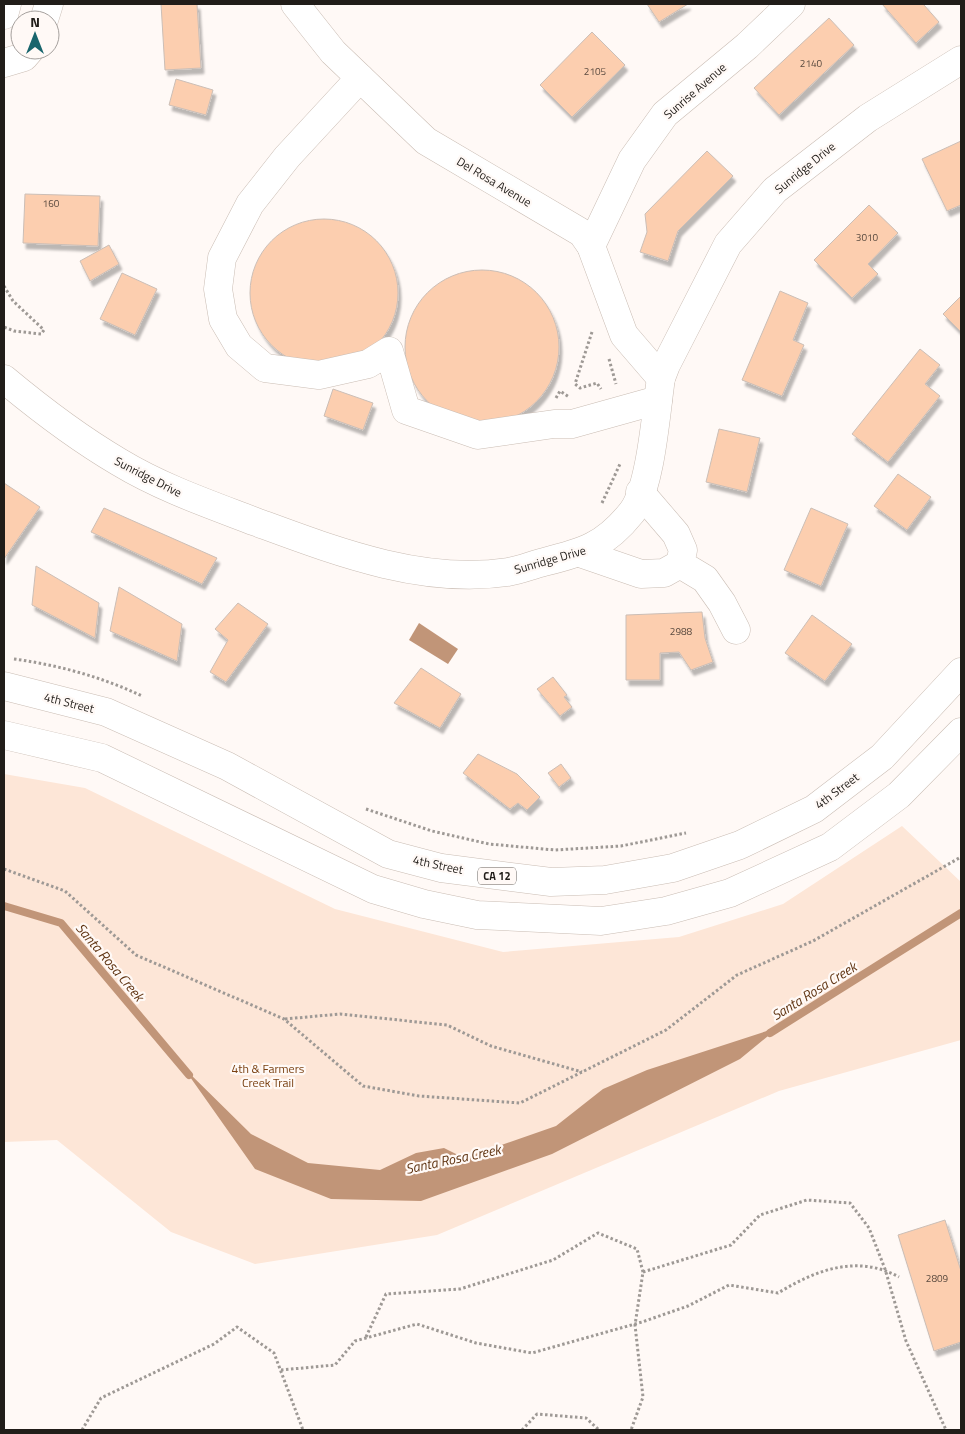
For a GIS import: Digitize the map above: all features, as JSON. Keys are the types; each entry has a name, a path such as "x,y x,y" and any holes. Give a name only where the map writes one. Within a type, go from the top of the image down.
{"street":[{"path":"4,15 7,4"},
{"name":"Del Rosa Avenue","path":"295,4 333,52 426,141 582,234 591,246 624,335 659,389"},
{"name":"Sunrise Avenue","path":"591,246 632,160 666,114 747,46 791,4"},
{"name":"Sunridge Drive","path":"4,379 50,417 120,463 184,495 326,547 391,565 451,574 507,572 580,553 607,540 633,510 647,472 659,389 666,365 728,244 775,190 868,118 961,60"},
{"path":"360,78 287,157 255,197 222,258 218,289 223,319 239,346 265,368 319,375 368,364 389,351 406,410 478,435 554,424 572,424 659,389"},
{"path":"580,553 641,574 664,573 680,564 683,550 676,534 640,492"},
{"path":"680,564 706,579 722,603 736,630"},
{"name":"4th Street","path":"4,686 106,712 227,766 388,854 441,868 551,882 605,880 673,868 740,845 814,809 882,757 961,672"},
{"path":"4,735 102,758 373,889 424,904 477,916 601,921 666,911 730,893 830,847 899,795 961,732"}],"path":[{"path":"4,286 13,300 44,330 41,334 14,331 4,327"},
{"path":"592,332 575,384 580,388 597,383 601,389 597,392"},
{"path":"608,358 616,389"},
{"path":"559,406 556,399 560,391 574,399"},
{"path":"599,510 624,458"},
{"path":"11,658 34,662 114,683 146,698"},
{"path":"357,805 375,814 441,833 489,844 555,850 621,846 687,833"},
{"path":"4,869 65,891 136,955 284,1020 363,1086 410,1095 520,1103 666,1030 737,975 813,941 961,857"},
{"path":"284,1020 340,1014 447,1025 491,1046 582,1072"},
{"path":"643,1272 730,1245 760,1215 807,1200 850,1203 869,1228 885,1269 906,1341 946,1430"},
{"path":"366,1338 386,1294 460,1288 553,1260 598,1233 637,1250 643,1272 635,1325 643,1397 632,1430"},
{"path":"281,1370 335,1365 355,1341 417,1324 476,1343 532,1353 635,1325 688,1306 729,1285 778,1293 806,1276 857,1264 885,1269 899,1277"},
{"path":"82,1430 102,1398 214,1344 237,1327 274,1353 303,1430"},
{"path":"522,1430 537,1414 586,1418 599,1430"}],"green space":[{"name":"4th & Farmers Creek Trail","path":"4,774 85,788 335,909 503,952 679,937 783,904 902,826 961,882 961,1040 779,1091 437,1235 255,1264 171,1232 57,1140 4,1142"}],"water":[{"path":"419,623 458,649 448,664 409,640"},
{"path":"779,1027 740,1059 552,1154 421,1201 331,1199 255,1169 183,1067 251,1134 308,1163 380,1170 416,1153 444,1148 464,1158 556,1126 603,1089 647,1070"}],"building":[{"path":"161,4 197,4 201,68 165,70"},
{"path":"647,4 688,4 659,22"},
{"path":"882,4 926,4 924,5 939,22 916,43"},
{"path":"829,18 854,45 779,115 754,88"},
{"path":"592,32 625,65 572,117 540,85"},
{"path":"176,79 213,90 206,115 169,105"},
{"path":"961,141 961,205 947,211 922,159"},
{"path":"707,151 733,176 678,231 668,261 640,252 647,232 645,214"},
{"path":"25,194 100,196 98,246 23,243"},
{"path":"869,205 898,233 868,264 878,274 852,298 814,260"},
{"path":"324,219 338,220 352,225 365,231 376,241 386,252 392,265 397,279 397,307 392,321 386,334 376,345 365,355 352,361 338,366 324,367 310,366 296,361 283,355 272,345 262,334 256,321 251,307 250,293 251,279 256,265 262,252 272,241 283,231 296,225 310,220"},
{"path":"109,245 119,264 90,281 80,261"},
{"path":"482,270 511,276 525,283 536,293 546,304 553,318 559,347 553,376 546,390 536,401 525,411 511,418 482,424 453,418 439,411 428,401 418,390 411,376 405,347 411,318 418,304 428,293 439,283 453,276"},
{"path":"122,273 157,289 135,335 100,319"},
{"path":"780,291 808,303 793,340 804,345 782,396 742,380"},
{"path":"961,296 961,332 943,314"},
{"path":"920,349 940,365 925,384 940,396 888,462 852,434"},
{"path":"333,389 373,403 363,430 324,416"},
{"path":"719,429 760,438 747,492 706,482"},
{"path":"898,474 931,497 907,530 874,506"},
{"path":"4,483 40,507 4,559"},
{"path":"104,508 217,558 202,584 91,532"},
{"path":"811,508 848,524 821,586 784,570"},
{"path":"36,566 99,603 95,638 32,605"},
{"path":"119,587 182,624 177,661 110,631"},
{"path":"238,603 268,624 226,682 210,672 228,640 215,629"},
{"path":"702,612 705,638 713,662 691,670 679,652 660,653 660,680 626,680 626,615"},
{"path":"812,615 852,644 825,681 785,653"},
{"path":"421,668 461,694 440,728 394,703"},
{"path":"553,677 567,695 564,697 572,707 560,716 537,689"},
{"path":"478,754 517,774 540,797 527,810 518,803 510,809 463,773"},
{"path":"561,764 571,778 559,787 548,773"},
{"path":"945,1220 961,1271 961,1342 934,1351 898,1235"}],"waterway":[{"name":"Santa Rosa Creek","path":"4,906 61,923 189,1075"},
{"name":"Santa Rosa Creek","path":"770,1033 961,913"}]}
